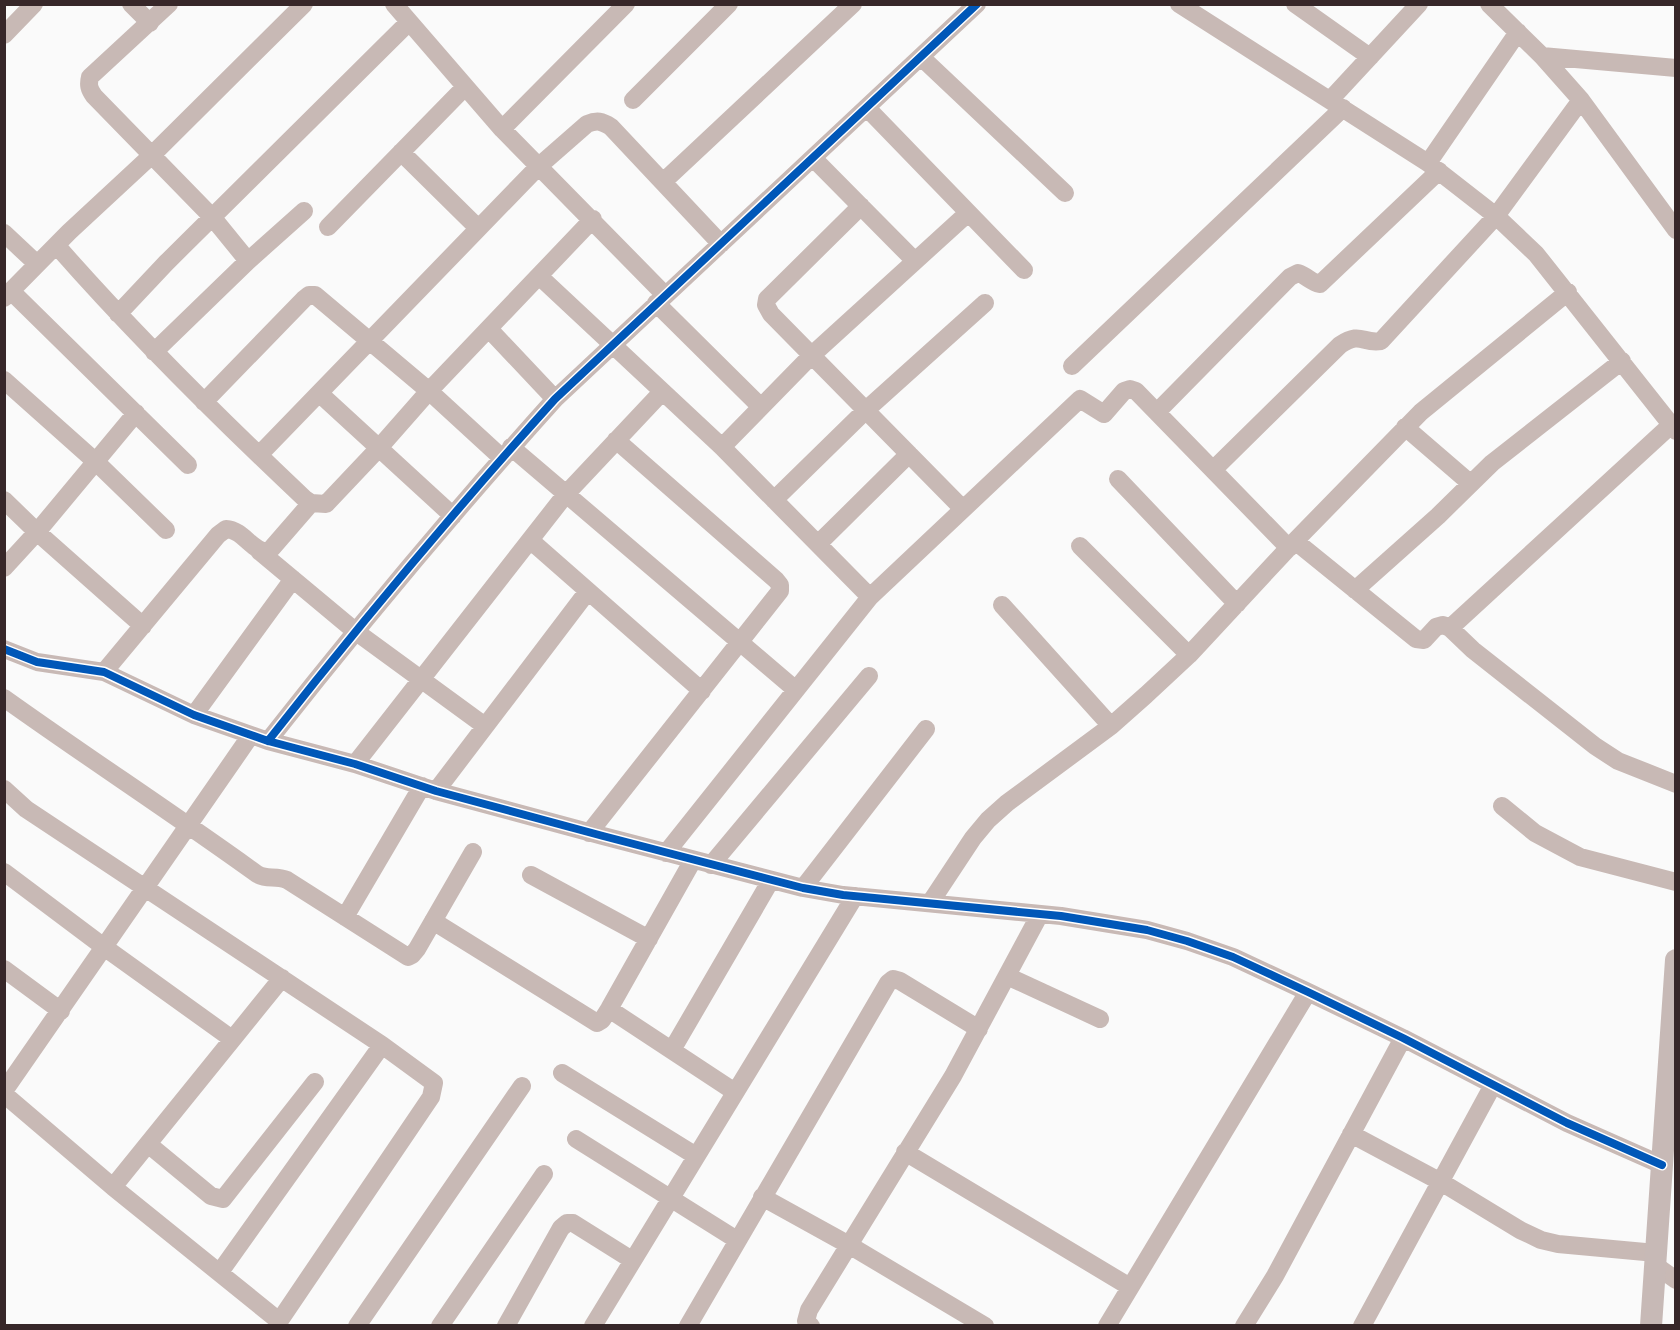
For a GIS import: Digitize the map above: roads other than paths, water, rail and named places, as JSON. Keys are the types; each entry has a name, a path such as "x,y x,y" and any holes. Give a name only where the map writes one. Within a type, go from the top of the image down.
{"main road":[{"path":"1651,1326 1655,1259 1666,1174 1676,960"}],"street":[{"path":"4,35 34,4"},
{"path":"131,4 150,23"},
{"path":"169,4 99,68 90,77 88,84 94,96 213,218 248,261"},
{"path":"189,465 8,294 69,232 152,155 303,4"},
{"path":"394,4 502,129 593,219 661,299 760,408"},
{"path":"502,129 626,4"},
{"path":"633,100 729,4"},
{"path":"663,182 853,4"},
{"path":"4,789 26,809 145,887 382,1045 434,1083 434,1090 278,1323 220,1272 113,1187 4,1092 11,1066 61,1011 145,887 189,825 260,738 555,399 977,4"},
{"path":"1179,4 1434,167 1496,216 1536,254 1568,292 1673,428 1450,628"},
{"path":"1295,4 1370,57"},
{"path":"1072,366 1337,104 1370,57 1419,4"},
{"path":"1489,4 1542,56 1581,100 1676,230"},
{"path":"118,314 166,263 409,22"},
{"path":"1157,412 1290,277 1298,273 1306,276 1312,283 1320,284 1434,167 1518,32"},
{"path":"1542,56 1676,68"},
{"path":"921,57 1065,193"},
{"path":"328,227 465,87"},
{"path":"1213,470 1340,345 1357,337 1374,342 1381,340 1496,216 1581,100"},
{"path":"867,108 1024,270"},
{"path":"259,455 539,166 587,124 596,120 611,127 722,244"},
{"path":"401,152 478,228"},
{"path":"813,158 915,261"},
{"path":"861,206 767,299 766,305 771,314 963,508"},
{"path":"154,352 248,261 304,211"},
{"path":"722,447 812,354 968,213"},
{"path":"57,246 154,352 259,455 311,503 326,504 593,219"},
{"path":"4,233 37,264"},
{"path":"539,276 722,447 870,597"},
{"path":"930,903 973,838 988,820 1007,803 1111,726 1189,655 1405,427 1441,393 1568,292"},
{"path":"204,402 309,295 315,295 429,392 507,453 566,494 796,690"},
{"path":"774,500 866,410 985,303"},
{"path":"489,329 555,399"},
{"path":"1355,590 1518,440 1622,361"},
{"path":"4,380 96,462 166,530"},
{"path":"666,853 870,597 1080,399 1104,414 1125,391 1130,389 1143,397 1213,470 1292,545 1355,590 1416,639 1424,640 1436,627 1443,625 1450,628 1473,650 1595,746 1618,761 1676,784"},
{"path":"355,764 566,494 662,392"},
{"path":"319,393 453,516"},
{"path":"4,568 136,413"},
{"path":"1405,427 1470,483"},
{"path":"589,833 778,596 780,585 616,440"},
{"path":"818,544 909,454"},
{"path":"1118,479 1237,604"},
{"path":"4,500 143,626"},
{"path":"259,551 266,552 272,548 311,503"},
{"path":"104,672 218,535 225,529 234,529 355,631 485,726"},
{"path":"530,540 702,691"},
{"path":"1080,546 1189,655"},
{"path":"194,715 293,579"},
{"path":"345,917 429,789 485,726 588,591"},
{"path":"1002,605 1111,726"},
{"path":"4,650 37,662 104,672 194,715 260,738 355,764 429,789 803,888 855,896 1040,914 1147,930 1187,941 1233,957 1403,1038 1666,1174"},
{"path":"433,921 597,1023 609,1010 649,939 702,862 869,676"},
{"path":"4,698 261,877 276,876 286,880 408,957 417,949 473,852"},
{"path":"803,888 926,729"},
{"path":"1502,806 1535,833 1580,856 1676,882"},
{"path":"4,872 104,948 232,1040"},
{"path":"531,875 649,939"},
{"path":"672,1050 771,880"},
{"path":"593,1326 855,896"},
{"path":"811,1326 806,1321 807,1315 905,1152 935,1107 1040,914"},
{"path":"4,969 61,1011"},
{"path":"1007,976 1100,1019"},
{"path":"113,1187 282,978"},
{"path":"688,1326 888,983 893,979 900,981 979,1029"},
{"path":"1107,1326 1308,992"},
{"path":"609,1010 735,1092"},
{"path":"1244,1326 1275,1276 1403,1038"},
{"path":"220,1272 382,1045"},
{"path":"562,1073 696,1156"},
{"path":"148,1143 211,1196 223,1199 315,1082"},
{"path":"1362,1326 1493,1085"},
{"path":"357,1326 522,1086"},
{"path":"1351,1134 1441,1182 1520,1230 1541,1240 1655,1259 1676,1280"},
{"path":"576,1139 737,1240"},
{"path":"905,1152 1130,1287"},
{"path":"440,1326 544,1174"},
{"path":"762,1197 849,1245 985,1326"},
{"path":"506,1326 561,1228 567,1223 573,1223 632,1260"}]}
